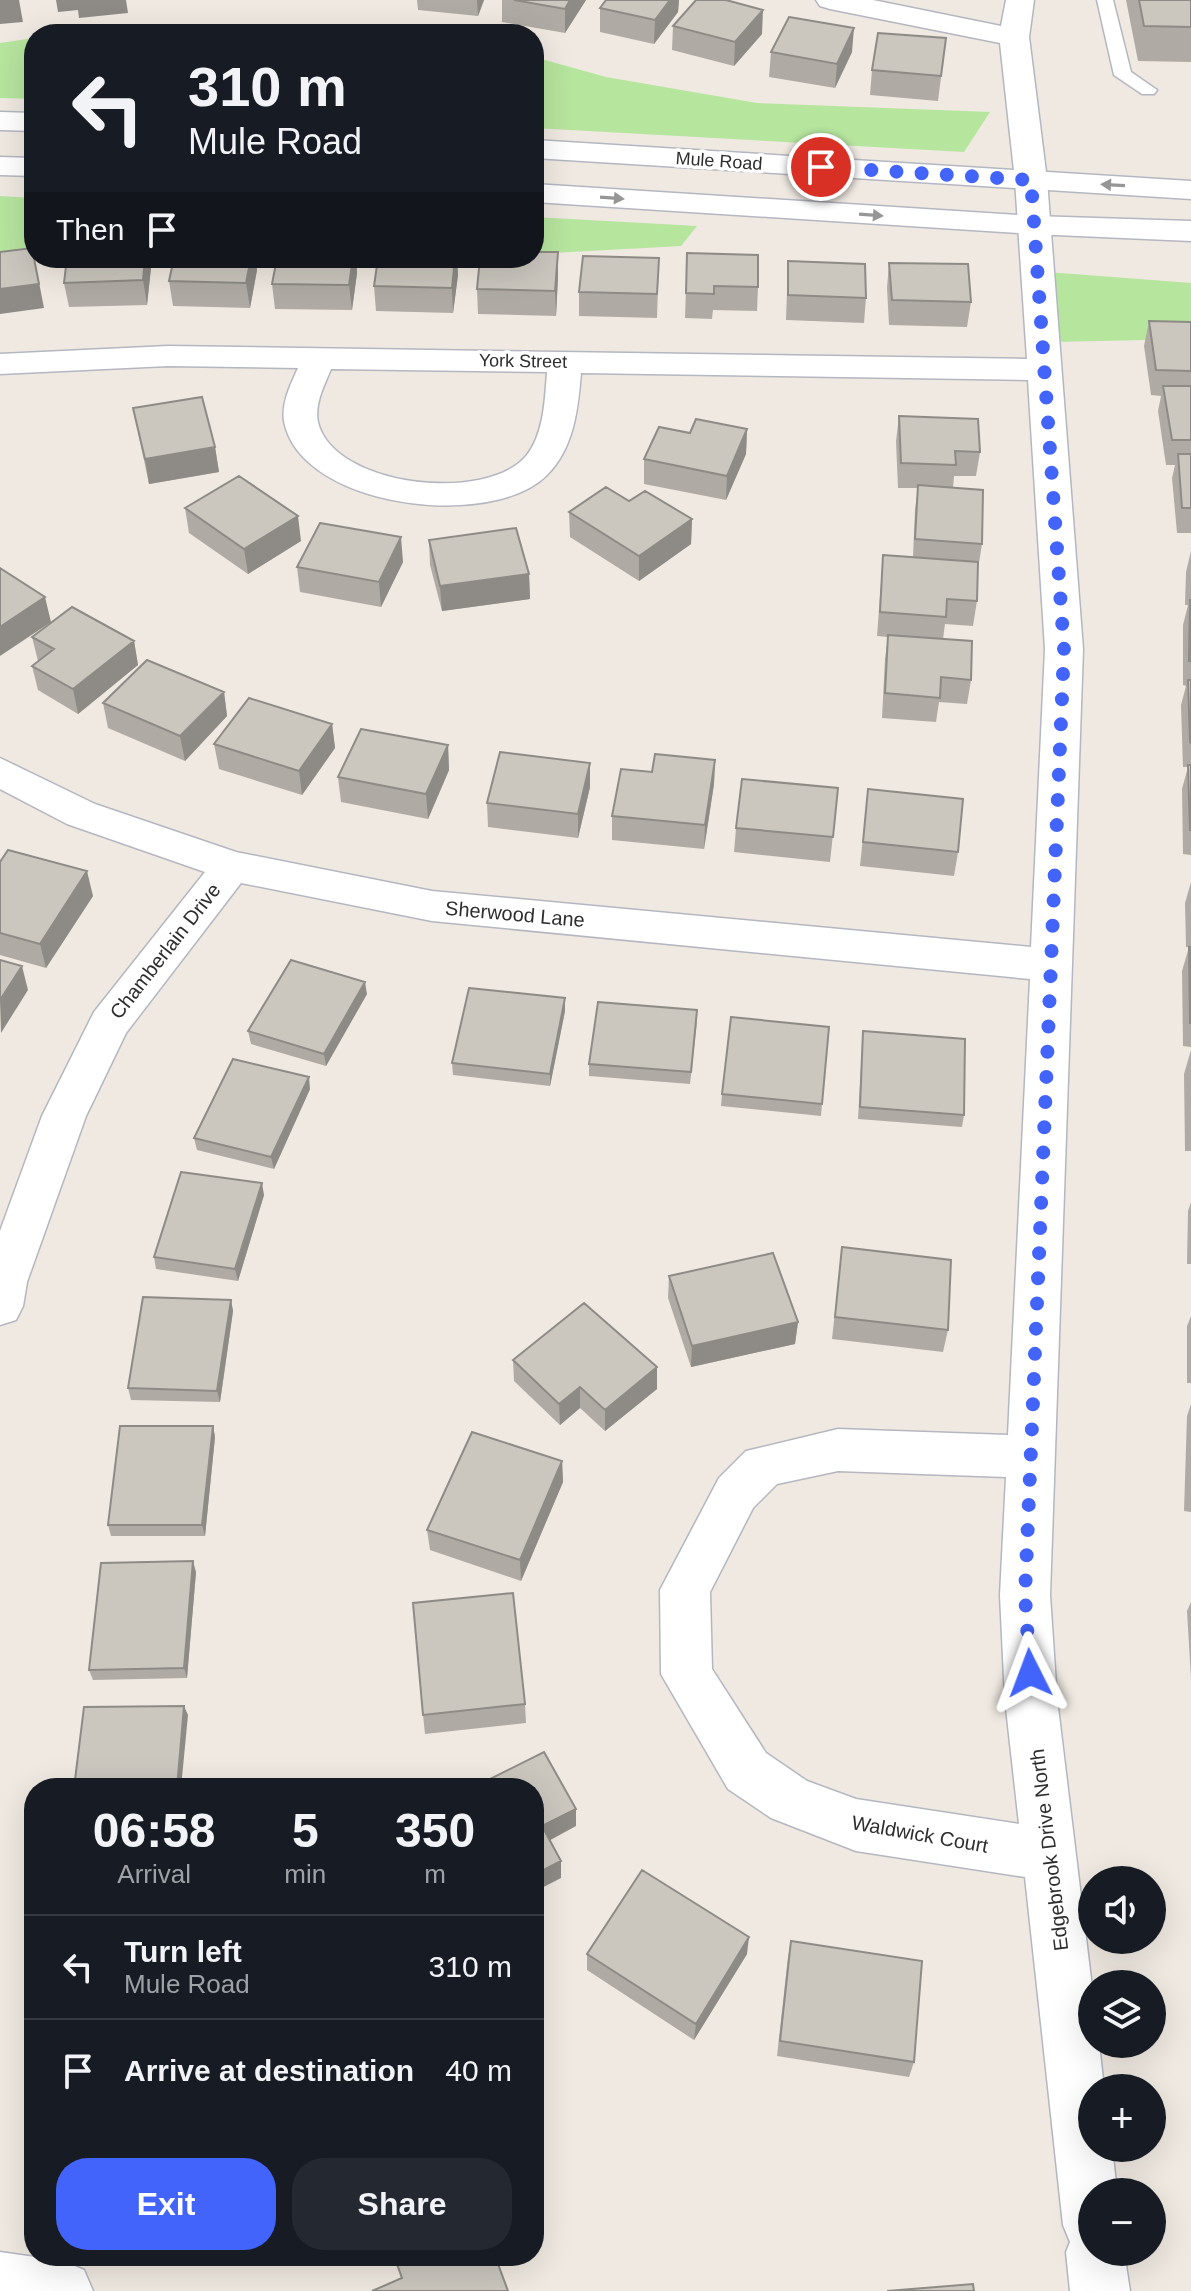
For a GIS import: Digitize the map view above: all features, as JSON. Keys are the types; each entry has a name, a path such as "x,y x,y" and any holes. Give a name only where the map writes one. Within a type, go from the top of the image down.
{"street":[{"path":"830,0 1014,37"},
{"name":"Edgebrook Drive North","path":"1020,0 1014,37 1031,180 1064,649 1025,1595 1031,1699 1087,2178"},
{"path":"0,121 24,122"},
{"name":"Mule Road","path":"544,150 1191,190"},
{"path":"0,166 24,167"},
{"path":"544,194 1033,225 1191,231"},
{"name":"York Street","path":"0,364 168,356 1046,370"},
{"path":"319,358 301,403 301,424 311,449 332,468 395,491 469,493 503,488 528,474 545,450 561,414 565,362"},
{"name":"Sherwood Lane","path":"0,772 81,814 232,866 432,906 1052,965"},
{"name":"Chamberlain Drive","path":"0,1306 4,1282 64,1116 109,1024 232,866"},
{"name":"Waldwick Court","path":"1031,1457 838,1450 763,1466 736,1493 685,1590 687,1674 747,1771 790,1800 856,1825 1050,1855"},
{"path":"1097,2266 1100,2291"},
{"path":"0,2282 63,2291"}],"lane":[{"path":"1105,0 1123,75 1148,90"}],"green space":[{"path":"24,39 24,99 0,98 0,43"},
{"path":"544,60 606,77 757,103 990,112 964,152 544,129"},
{"path":"0,196 24,197 24,251 0,252"},
{"path":"544,218 697,226 681,246 544,253"},
{"path":"1047,272 1191,283 1191,339 1053,342"}],"building":[{"path":"514,0 570,0 565,9"},
{"path":"606,0 670,0 655,20 600,8"},
{"path":"696,0 726,0 763,10 735,42 673,26"},
{"path":"1139,0 1191,0 1191,27 1144,26"},
{"path":"789,17 854,28 837,64 771,52"},
{"path":"878,33 946,38 941,76 872,70"},
{"path":"24,249 24,268 36,268 39,284 0,289 0,252"},
{"path":"544,252 558,252 555,291 477,289 479,268 544,268"},
{"path":"687,253 758,255 758,287 714,286 714,294 686,293"},
{"path":"583,256 659,258 657,294 579,292"},
{"path":"788,261 865,264 866,298 788,295"},
{"path":"889,263 968,264 971,302 892,300"},
{"path":"66,268 144,268 143,280 64,283"},
{"path":"172,268 249,268 246,283 169,281"},
{"path":"275,268 352,268 349,285 272,284"},
{"path":"377,268 454,268 452,288 374,286"},
{"path":"1149,321 1191,322 1191,371 1156,370"},
{"path":"1163,386 1191,386 1191,440 1172,440"},
{"path":"202,397 215,447 145,459 133,408"},
{"path":"899,416 978,419 980,452 955,451 956,465 901,463"},
{"path":"696,419 747,429 727,476 644,459 659,427 690,433"},
{"path":"1178,454 1191,454 1191,508 1182,508"},
{"path":"239,476 298,516 244,549 185,508"},
{"path":"918,485 983,490 982,544 915,539"},
{"path":"606,487 629,501 645,491 692,519 639,556 569,512"},
{"path":"320,523 401,537 379,582 297,567"},
{"path":"516,528 529,574 440,586 429,540"},
{"path":"883,555 978,562 977,601 947,599 946,617 880,612"},
{"path":"0,568 45,597 0,627"},
{"path":"1190,600 1191,661 1189,661"},
{"path":"72,607 134,641 73,689 32,666 54,649 32,637"},
{"path":"888,635 972,641 971,680 941,677 940,698 885,693"},
{"path":"147,660 224,692 180,736 103,703"},
{"path":"1188,680 1191,680 1191,743 1190,742"},
{"path":"249,698 332,724 299,771 214,744"},
{"path":"361,729 448,745 426,794 338,777"},
{"path":"500,752 590,763 578,814 487,803"},
{"path":"655,754 715,760 705,825 612,816 621,769 652,772"},
{"path":"1188,765 1191,765 1191,830 1190,830"},
{"path":"742,779 838,788 833,837 736,828"},
{"path":"868,789 963,799 958,852 863,842"},
{"path":"8,850 87,871 40,944 0,933 0,862"},
{"path":"1191,947 1191,1023 1190,1023"},
{"path":"0,960 22,966 0,1000"},
{"path":"291,960 365,982 324,1054 248,1031"},
{"path":"469,988 565,998 550,1074 452,1063"},
{"path":"598,1002 697,1010 691,1072 589,1064"},
{"path":"731,1017 829,1027 822,1104 722,1094"},
{"path":"863,1031 965,1039 964,1115 860,1107"},
{"path":"233,1059 309,1077 271,1157 194,1138"},
{"path":"181,1172 262,1183 235,1269 154,1257"},
{"path":"842,1247 951,1260 948,1330 835,1317"},
{"path":"773,1253 798,1322 692,1346 669,1276"},
{"path":"143,1297 231,1300 217,1391 128,1388"},
{"path":"584,1303 657,1367 605,1410 580,1387 559,1404 513,1360"},
{"path":"120,1426 213,1426 202,1525 108,1525"},
{"path":"472,1432 562,1461 520,1560 427,1530"},
{"path":"193,1561 184,1668 89,1670 101,1563"},
{"path":"513,1593 525,1704 423,1715 413,1603"},
{"path":"184,1706 178,1778 75,1778 84,1707"},
{"path":"544,1752 576,1809 544,1825 544,1778 492,1778"},
{"path":"544,1830 561,1861 544,1870"},
{"path":"642,1870 749,1937 696,2024 587,1954"},
{"path":"791,1941 922,1961 914,2062 780,2041"},
{"path":"398,2266 499,2266 508,2291 372,2291 402,2278"},
{"path":"973,2284 974,2291 887,2291"}],"route":[{"path":"821,167 1031,180 1064,649 1025,1595 1030,1673"}]}
